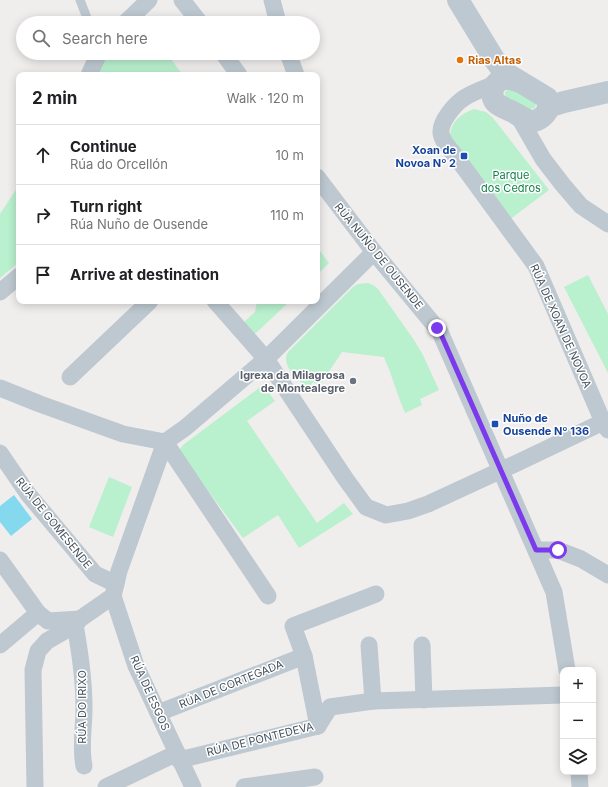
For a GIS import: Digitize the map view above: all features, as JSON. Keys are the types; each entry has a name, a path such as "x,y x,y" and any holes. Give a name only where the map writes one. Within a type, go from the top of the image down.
{"street":[{"path":"132,16 149,0"},
{"path":"182,0 195,16"},
{"path":"272,0 276,16"},
{"path":"458,0 494,59 504,72 502,87 537,150 551,170 582,206 608,224"},
{"path":"90,72 96,60"},
{"path":"228,60 237,72"},
{"path":"291,60 295,72"},
{"path":"502,87 541,93 550,106"},
{"name":"RÚA DE XOAN DE NOVOA","path":"502,87 482,99 464,98 449,112 442,124 441,133 445,142 536,266 606,426"},
{"path":"517,114 532,121 550,106 608,92"},
{"path":"537,150 550,106"},
{"name":"RÚA NUÑO DE OUSENDE","path":"320,181 374,252 440,332 554,592 566,667"},
{"path":"35,787 32,670 38,651 47,641 77,622 114,590 165,442 184,428 266,359 374,252"},
{"path":"0,292 16,279"},
{"path":"70,377 147,304"},
{"path":"218,304 266,359 366,507 386,515 408,511 428,504 501,470 606,426"},
{"path":"0,388 123,434 165,442 268,596"},
{"name":"RÚA DE GOMESENDE","path":"0,453 28,494 95,574 114,590"},
{"path":"536,550 558,550 581,558 608,575"},
{"path":"0,560 38,614 48,621 77,622"},
{"name":"RÚA DE ESGOS","path":"114,590 136,666 193,787"},
{"name":"RÚA DE PONTEDEVA","path":"106,787 178,756 318,726 304,656 293,626 376,594"},
{"path":"0,645 38,614"},
{"name":"RÚA DO IRIXO","path":"77,622 83,673 84,708 82,754 84,766"},
{"path":"369,645 373,701"},
{"path":"422,645 424,700"},
{"name":"RÚA DE CORTEGADA","path":"158,713 304,656"},
{"path":"318,726 330,707 373,701 560,695"},
{"path":"579,775 580,787"},
{"path":"244,787 314,777"}],"lane":[{"path":"80,0 86,16"}],"green space":[{"path":"102,60 171,60 181,72 96,72"},
{"path":"510,88 536,103 535,108 530,109 505,97 505,92"},
{"name":"Parque dos Cedros","path":"474,109 486,112 493,118 549,190 509,220 450,136 452,126 455,122 465,113"},
{"path":"16,190 16,265 0,278 0,214"},
{"path":"320,251 329,263 320,272"},
{"path":"588,275 608,314 608,373 564,287"},
{"path":"368,283 378,289 414,340 423,355 439,390 420,399 422,405 405,413 384,357 342,352 320,385 313,382 308,389 296,377 286,362 288,352 353,287 358,284"},
{"path":"256,304 287,304 256,333 253,333 242,324 255,312"},
{"path":"263,385 275,401 247,421 317,523 344,503 353,514 299,548 278,515 243,538 180,453 180,449 183,445"},
{"path":"109,477 132,487 113,537 89,527"}],"water":[{"path":"14,495 32,519 11,536 0,522 0,506"}],"place":[{"name":"Rias Altas","path":"460,60"},
{"name":"Xoan de Novoa Nº 2","path":"464,156"},
{"name":"Igrexa da Milagrosa de Montealegre","path":"353,381"},
{"name":"Nuño de Ousende Nº 136","path":"495,424"}],"route":[{"path":"437,328 536,550 558,550"}]}
